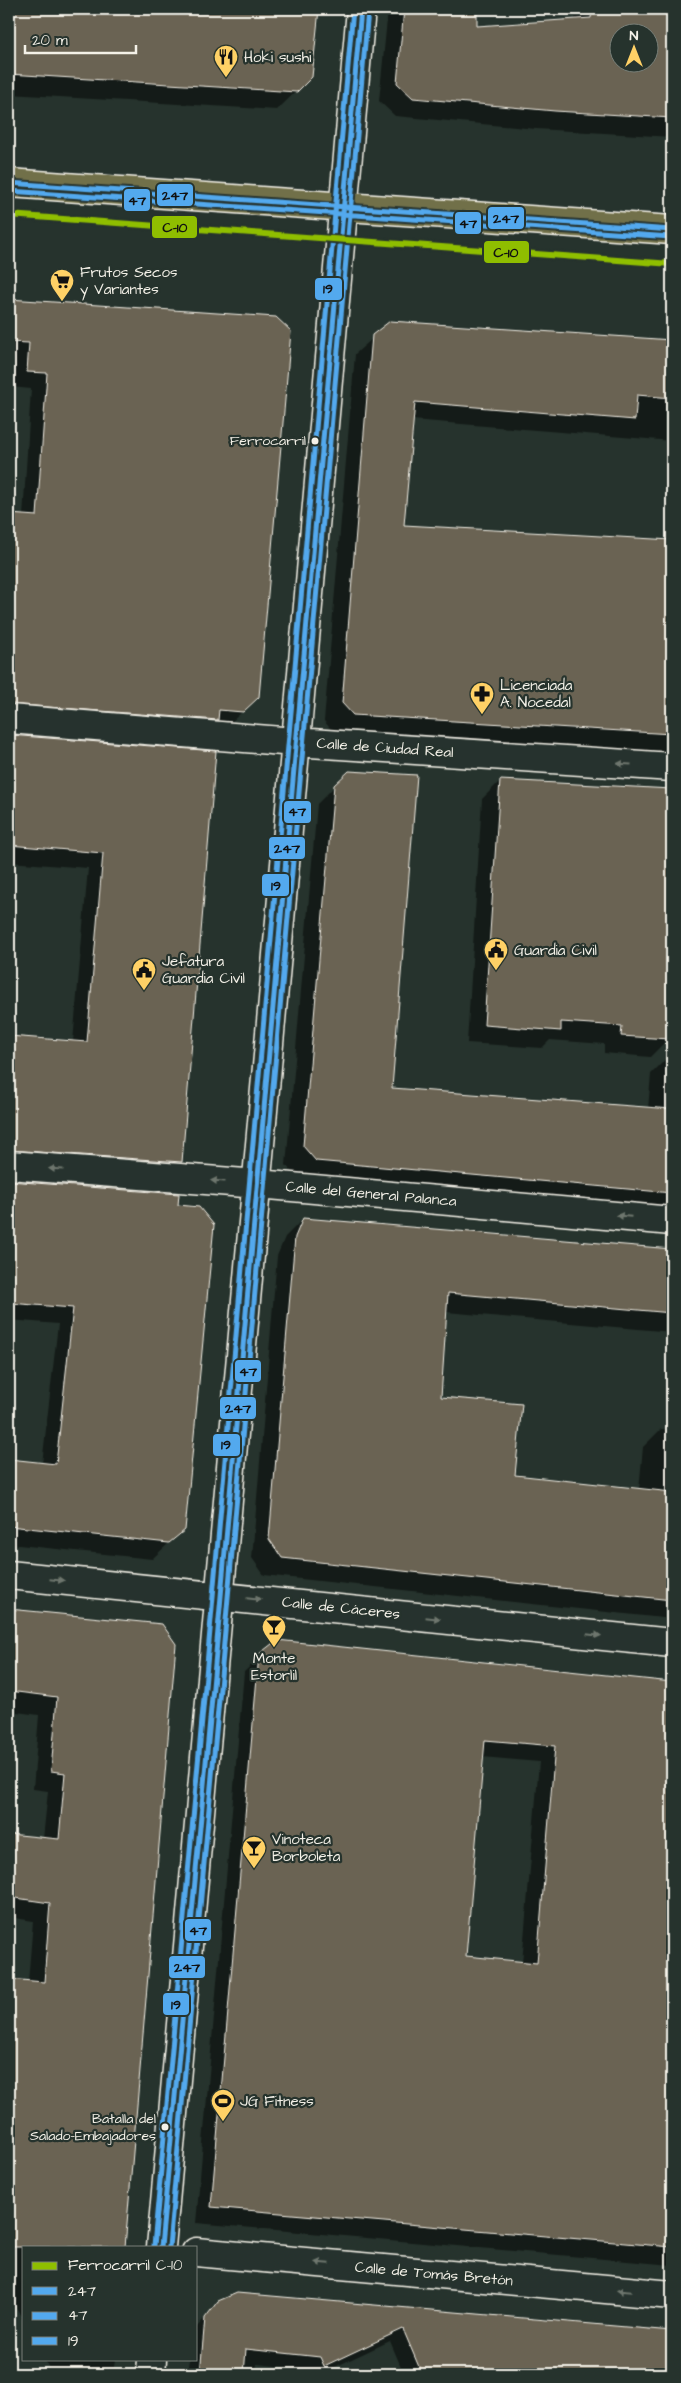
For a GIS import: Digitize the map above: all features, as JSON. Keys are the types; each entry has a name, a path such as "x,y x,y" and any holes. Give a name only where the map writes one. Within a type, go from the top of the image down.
{"main road":[{"path":"9,183 342,205 672,230"}],"street":[{"path":"161,2246 223,1596 295,742 361,9"},
{"name":"Calle de Ciudad Real","path":"9,719 295,742 672,767"},
{"name":"Calle del General Palanca","path":"9,1165 258,1184 672,1221"},
{"name":"Calle de Cáceres","path":"9,1575 672,1643"},
{"name":"Calle de Tomás Bretón","path":"198,2252 672,2295"},
{"path":"151,2374 152,2360"}],"building":[{"path":"9,9 72,13 73,9 319,9 312,77 297,92 9,74"},
{"path":"404,9 477,9 477,26 591,18 592,9 672,9 672,118 555,111 413,98 397,83"},
{"path":"9,299 276,317 291,331 259,697 243,712 219,710 218,720 9,704 9,514 37,516 47,373 27,372 29,343 9,342"},
{"path":"390,321 672,340 672,398 637,395 635,420 415,402 404,525 672,540 672,734 353,715 342,703 372,335"},
{"name":"Jefatura Guardia Civil","path":"9,735 216,751 182,1162 9,1150 9,1036 87,1042 103,853 9,845"},
{"path":"349,771 417,775 392,1088 672,1109 672,1193 316,1161 303,1146 334,785"},
{"path":"500,780 672,789 672,990 669,1039 621,1036 622,1026 561,1022 561,1031 484,1025"},
{"path":"9,1181 179,1194 178,1205 199,1207 214,1225 185,1530 169,1543 9,1526 9,1459 56,1464 73,1308 9,1303"},
{"path":"303,1218 672,1249 672,1313 448,1293 441,1397 522,1404 515,1475 672,1492 672,1600 282,1558 269,1539 295,1237"},
{"path":"9,1609 162,1624 176,1644 125,2246 9,2247 9,1979 44,1982 50,1903 9,1897 9,1834 59,1839 65,1773 51,1771 57,1697 9,1691"},
{"path":"277,1640 672,1682 672,2247 211,2207 259,1654","holes":["485,1740 555,1746 537,1963 466,1956"]},
{"path":"237,2293 672,2331 672,2374 422,2374 403,2329 324,2366 320,2357 246,2349 244,2374 200,2374 205,2318 218,2301"}],"rail line":[{"name":"C-10","path":"9,215 672,264"}],"transit line":[{"name":"19","path":"154,2246 353,9"},
{"name":"247","path":"161,2246 213,1687 361,9"},
{"name":"47","path":"169,2246 368,10"},
{"name":"247","path":"9,183 672,230"},
{"name":"47","path":"9,191 671,237"}],"place":[{"name":"Hoki sushi","path":"226,78"},
{"name":"Frutos Secos y Variantes","path":"62,302"},
{"name":"Ferrocarril","path":"315,441"},
{"name":"Licenciada A. Nocedal","path":"482,715"},
{"name":"Guardia Civil","path":"496,971"},
{"name":"Jefatura Guardia Civil","path":"144,991"},
{"name":"Monte Estorlil","path":"274,1648"},
{"name":"Vinoteca Borboleta","path":"254,1869"},
{"name":"JG Fitness","path":"223,2122"},
{"name":"Batalla del Salado-Embajadores","path":"165,2127"}]}
